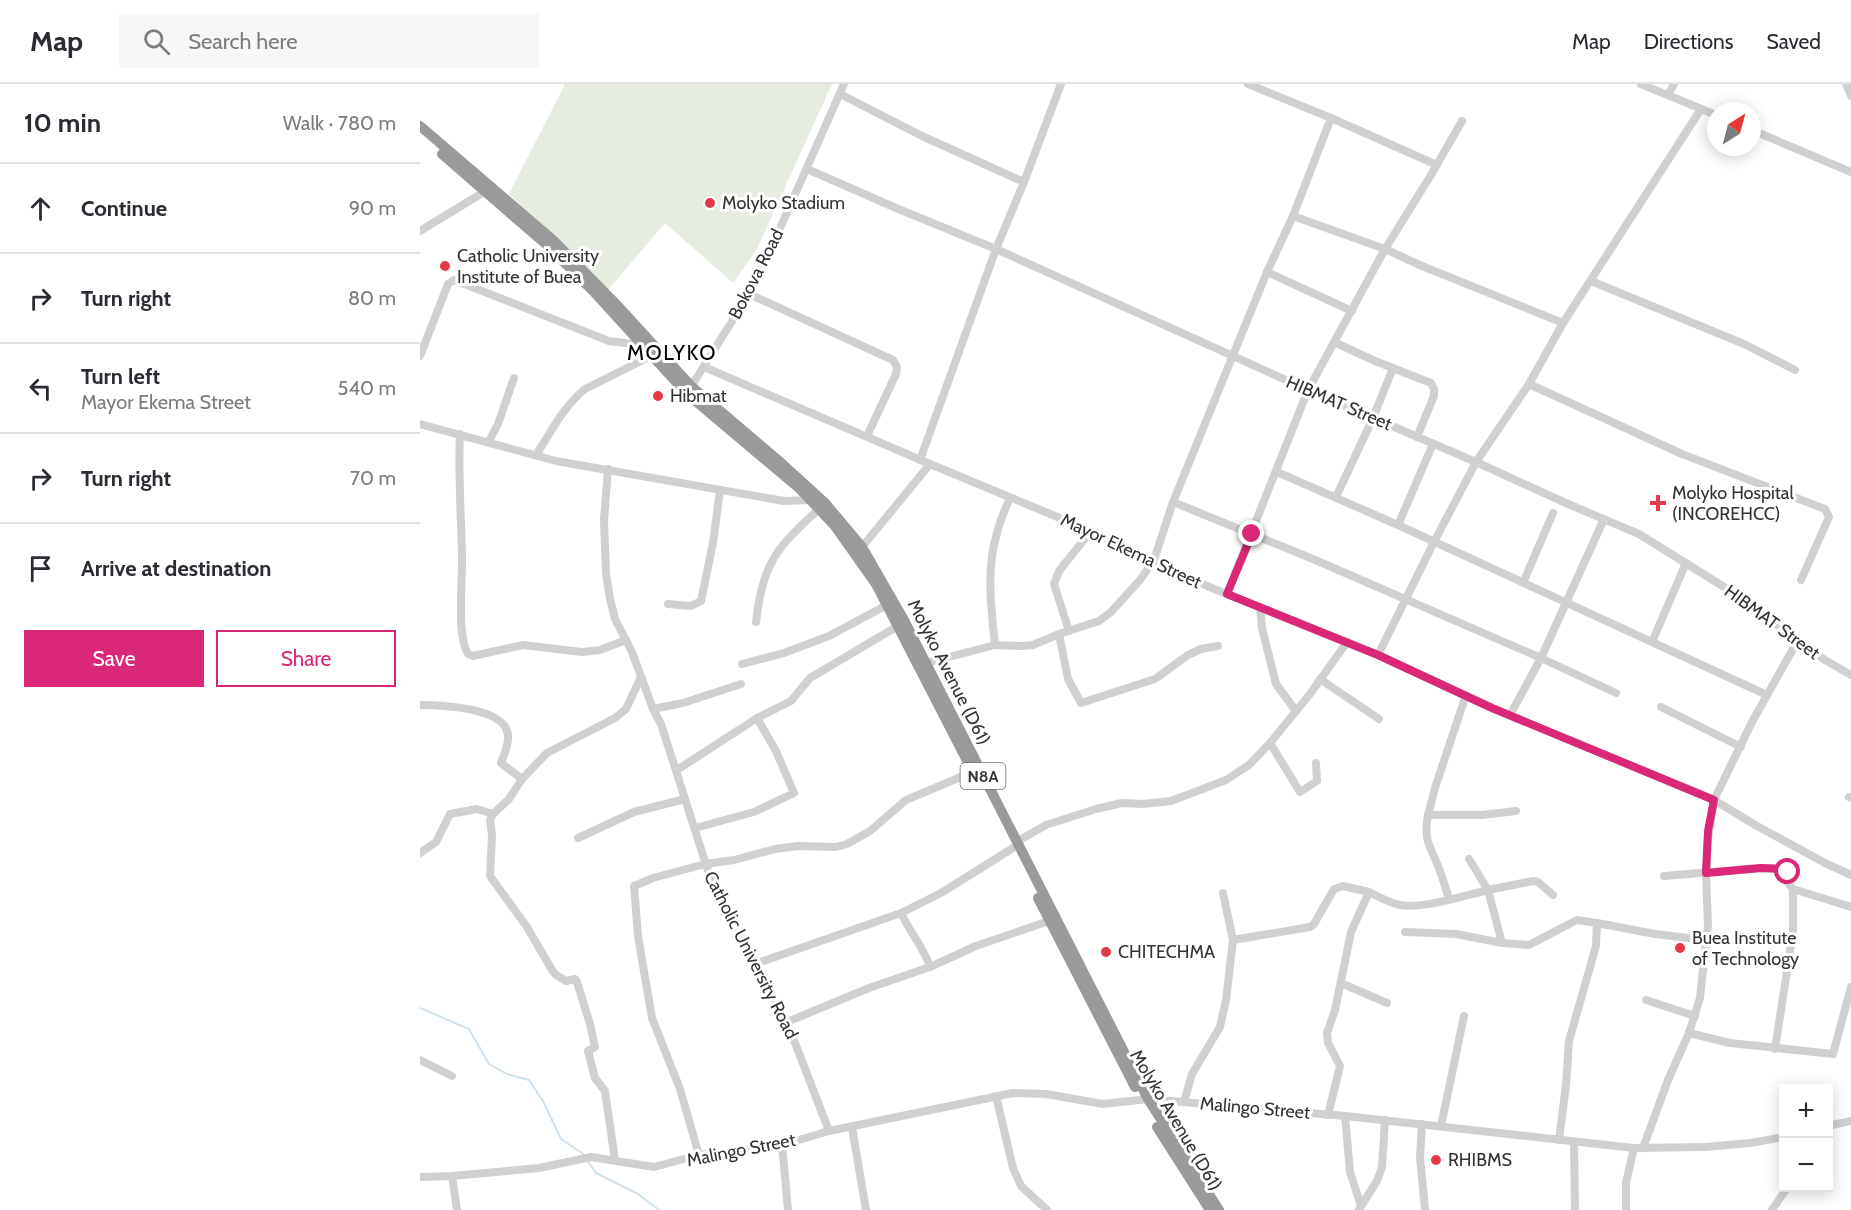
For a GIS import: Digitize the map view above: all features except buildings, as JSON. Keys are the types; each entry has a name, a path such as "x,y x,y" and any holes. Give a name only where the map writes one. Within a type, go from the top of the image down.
{"highway":[{"name":"N8A","path":"420,126 553,240 615,303 689,390"},
{"name":"N8A","path":"420,135 562,260 651,356 689,390"},
{"name":"Molyko Avenue (D61)","path":"689,390 810,500 835,526 856,554 887,605 1087,976 1145,1099 1219,1210"},
{"name":"Molyko Avenue (D61)","path":"689,390 803,482 825,503 862,547 894,601 926,663 976,770"},
{"name":"Molyko Avenue (D61)","path":"1015,845 1049,921 1145,1099 1210,1210"}],"street":[{"name":"Bokova Road","path":"689,390 749,294 844,84"},
{"path":"920,460 996,249 1061,84"},
{"path":"1248,84 1437,165"},
{"path":"1641,84 1707,111"},
{"path":"1668,95 1674,84"},
{"path":"1846,84 1851,96"},
{"path":"840,94 922,136 1024,182"},
{"path":"1378,655 1476,462 1529,384 1563,323 1701,109"},
{"path":"926,663 995,645 1033,645 1099,621 1111,612 1140,580 1154,560 1173,502 1267,272 1293,216 1331,118"},
{"path":"1227,594 1308,390 1385,249 1462,121"},
{"path":"1761,134 1851,172"},
{"name":"HIBMAT Street","path":"807,169 996,249 1308,390 1639,534 1737,596 1825,660 1851,675"},
{"path":"420,231 484,192"},
{"path":"1293,216 1385,249 1563,323"},
{"path":"1267,272 1352,311"},
{"path":"420,356 423,341 448,284 454,280 609,341 641,345"},
{"path":"1591,281 1744,344 1795,370"},
{"path":"749,294 892,360 897,367 896,374 867,436"},
{"path":"1334,342 1431,383 1434,396 1417,437"},
{"path":"536,455 558,419 585,389 651,356"},
{"name":"Mayor Ekema Street","path":"704,367 1091,531 1227,594 1378,655 1510,715 1714,800 1825,863 1851,874"},
{"path":"1336,497 1373,418 1393,368"},
{"path":"489,441 498,424 514,378"},
{"path":"1529,384 1581,410 1682,454 1824,508 1829,517 1801,580"},
{"path":"420,424 571,464 784,501 810,500"},
{"path":"460,434 458,477 462,554 462,624 468,654 473,656 524,645 582,652 600,650 626,640"},
{"path":"1398,525 1433,444"},
{"path":"862,547 930,464"},
{"name":"Catholic University Road","path":"608,469 604,520 606,573 613,611 677,770 705,864 723,904 787,1022 829,1131"},
{"path":"1277,472 1398,525 1767,695"},
{"path":"668,603 691,606 701,601 713,543 720,490"},
{"path":"995,645 990,600 994,550 996,534 1010,498"},
{"path":"1173,502 1407,599 1617,693"},
{"path":"756,622 764,576 772,561 788,539 819,509"},
{"path":"1523,583 1553,513"},
{"path":"1510,715 1568,603 1604,519"},
{"path":"1069,631 1054,584 1059,571 1091,531"},
{"path":"1652,642 1686,563"},
{"path":"742,664 783,653 830,636 887,605"},
{"path":"1260,607 1262,628 1276,684 1296,711"},
{"path":"677,770 757,718 791,701 810,678 898,626"},
{"path":"1059,634 1068,679 1082,703 1155,679 1188,655 1218,646"},
{"path":"1626,1210 1626,1184 1639,1148 1689,1033 1700,998 1708,924 1706,873 1708,831 1714,800 1767,695 1798,640"},
{"path":"755,964 901,913 941,893 1046,825 1122,802 1143,804 1171,801 1226,780 1242,771 1270,743 1347,642"},
{"path":"615,1160 605,1091 595,1078 588,1051 595,1047 591,1024 577,981 566,981 556,975 527,927 490,876 492,835 490,820 493,814 509,799 522,779 547,753 615,718 626,709 641,677"},
{"path":"1320,679 1379,719"},
{"path":"653,709 683,703 741,684"},
{"path":"1449,899 1440,870 1429,849 1426,829 1434,788 1466,695"},
{"path":"420,705 479,710 499,722 507,729 509,737 501,763 522,779"},
{"path":"1661,707 1740,747"},
{"path":"695,828 754,812 794,793 776,752 757,718"},
{"path":"1270,743 1300,792 1317,781 1316,763"},
{"path":"699,1155 680,1089 652,1018 638,936 633,890 636,884 705,864 734,860 775,849 798,846 836,847 847,844 866,834 906,800 976,770"},
{"path":"578,838 634,813 685,799"},
{"path":"420,853 432,847 436,842 450,814 477,809 493,814"},
{"path":"1428,815 1482,815 1516,811"},
{"path":"1469,859 1488,890 1502,943"},
{"path":"1664,876 1761,868 1785,869 1789,874 1788,883 1793,889 1851,907"},
{"path":"1233,940 1310,927 1334,889 1342,886 1370,892 1392,903 1405,906 1422,905 1533,881 1538,882 1553,895"},
{"path":"1775,1049 1793,932 1793,889"},
{"path":"1328,1115 1340,1066 1327,1039 1351,932 1370,892"},
{"path":"1185,1102 1192,1074 1220,1028 1226,1000 1233,940 1223,893"},
{"path":"901,913 930,967"},
{"path":"1405,932 1456,934 1502,943 1529,945 1577,920 1655,934 1706,940"},
{"path":"787,1022 869,988 930,967 976,946 1049,921"},
{"path":"1559,1140 1569,1041 1583,984 1596,946 1597,923"},
{"path":"1341,983 1387,1004"},
{"path":"1689,1033 1730,1043 1833,1054 1849,1005 1851,987"},
{"path":"1646,1000 1695,1016"},
{"path":"1441,1126 1464,1016"},
{"path":"420,1060 452,1076"},
{"name":"Malingo Street","path":"420,1177 539,1168 587,1158 654,1167 699,1155 782,1144 829,1131 1013,1093 1038,1094 1102,1104 1145,1099 1345,1116 1639,1148 1739,1144 1779,1138"},
{"path":"996,1096 1013,1167 1021,1186 1047,1210"},
{"path":"1345,1116 1348,1162 1360,1208"},
{"path":"1360,1208 1377,1181 1382,1167 1384,1120"},
{"path":"1833,1125 1851,1121"},
{"path":"1422,1124 1420,1158 1425,1210"},
{"path":"852,1127 866,1210"},
{"path":"1574,1142 1575,1210"},
{"path":"782,1144 788,1210"},
{"path":"452,1176 457,1210"},
{"path":"1772,1210 1784,1192"}],"shaded area":[{"name":"Molyko Stadium","path":"565,84 832,84 757,249 733,283 665,223 608,290 557,238 509,194"}],"waterway":[{"path":"420,1008 469,1029 489,1064 507,1074 529,1080 543,1101 561,1139 582,1153 596,1173 638,1194 659,1210"}],"place":[{"name":"Molyko Stadium","path":"710,203"},
{"name":"Catholic University Institute of Buea","path":"445,266"},
{"name":"Hibmat","path":"658,396"},
{"name":"Molyko Hospital (INCOREHCC)","path":"1658,503"},
{"name":"Buea Institute of Technology","path":"1680,948"},
{"name":"CHITECHMA","path":"1106,952"},
{"name":"RHIBMS","path":"1436,1160"}],"district":[{"name":"MOLYKO","path":"672,352"}],"route":[{"path":"1252,534 1227,594 1378,655 1492,708 1714,800 1708,831 1706,873 1761,868 1785,869 1788,872"}]}
